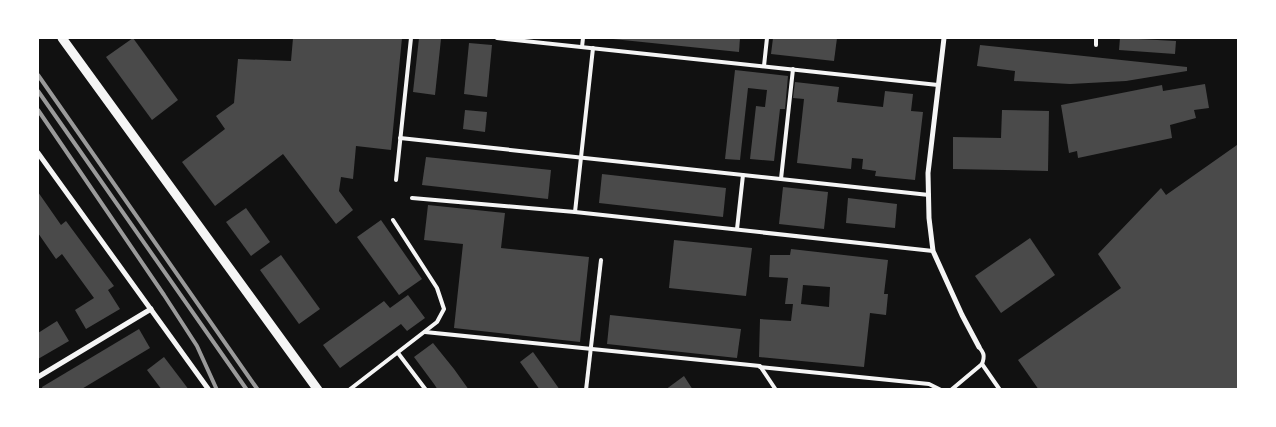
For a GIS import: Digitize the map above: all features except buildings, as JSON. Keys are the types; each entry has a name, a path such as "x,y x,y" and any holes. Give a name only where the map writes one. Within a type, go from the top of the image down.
{"street":[{"path":"62,38 318,390"},
{"path":"944,38 928,173 933,251 962,315 979,346"},
{"path":"38,153 209,390"},
{"path":"38,377 152,309"}],"lane":[{"path":"396,180 411,38"},
{"path":"497,38 938,85"},
{"path":"582,47 584,38"},
{"path":"764,66 767,38"},
{"path":"1096,38 1096,45"},
{"path":"576,212 593,48"},
{"path":"781,179 793,69"},
{"path":"400,138 929,194"},
{"path":"737,229 742,175"},
{"path":"412,198 576,212 933,251"},
{"path":"348,390 437,322 444,309 437,288 393,220"},
{"path":"586,390 601,260"},
{"path":"425,332 929,384 941,390"},
{"path":"951,390 982,364 985,358 979,346"},
{"path":"398,353 426,390"},
{"path":"982,364 1000,390"},
{"path":"760,366 776,390"},
{"path":"955,386 960,390"}],"railway":[{"path":"38,75 258,390"},
{"path":"38,91 247,390"},
{"path":"38,110 197,346 217,390"}]}
